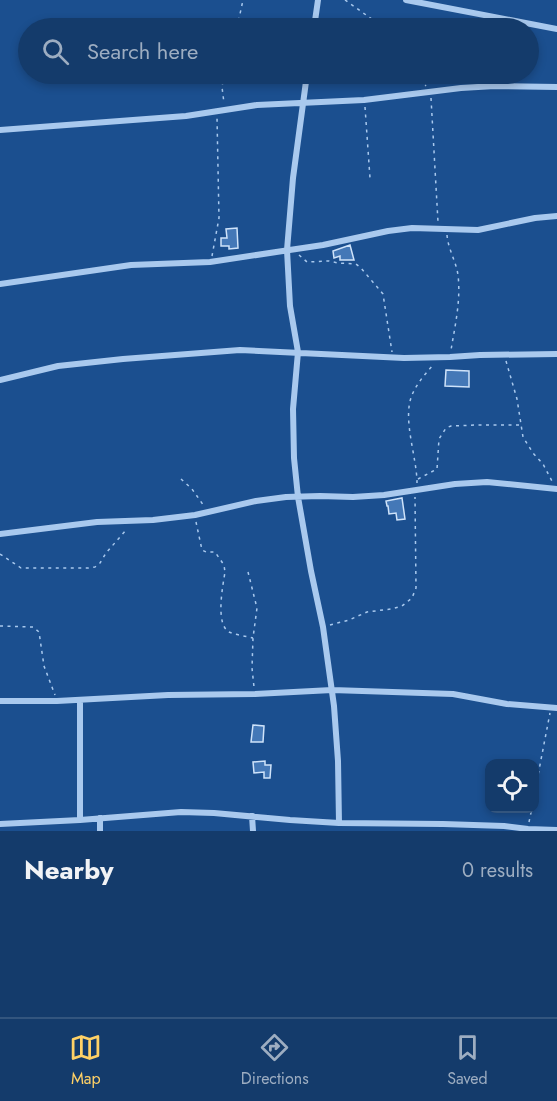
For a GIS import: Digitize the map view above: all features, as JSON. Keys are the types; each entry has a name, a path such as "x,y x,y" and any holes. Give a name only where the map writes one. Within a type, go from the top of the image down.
{"street":[{"path":"315,18 318,0"},
{"path":"406,0 500,18"},
{"path":"539,26 557,29"},
{"path":"306,84 293,178 287,250 290,306 298,352 294,390 294,458 298,497 323,627 332,690 338,761 339,823"},
{"path":"0,130 186,116 257,105 364,100 431,91 495,86 557,87"},
{"path":"0,284 131,265 210,262 412,228 478,230 535,218 557,216"},
{"path":"0,380 58,366 240,350 393,358 557,354"},
{"path":"0,534 87,523 195,515 255,501 286,497 374,496 455,484 487,482 557,489"},
{"path":"0,701 57,701 168,694 255,694 332,690 453,694 507,704 554,709"},
{"path":"80,700 80,820"},
{"path":"0,824 182,812 339,823 504,826 557,830"},
{"path":"252,816 253,831"},
{"path":"100,818 100,831"}],"path":[{"path":"240,18 243,0"},
{"path":"345,0 370,18"},
{"path":"222,84 225,110"},
{"path":"424,84 431,91 438,229"},
{"path":"364,100 370,178"},
{"path":"210,262 219,218 217,111"},
{"path":"446,229 458,278 458,309 450,357"},
{"path":"295,249 307,262 329,261 356,264 361,268 383,294 393,358"},
{"path":"505,355 526,443 543,464 557,489"},
{"path":"323,627 367,612 402,606 412,598 416,588 414,538 417,480 409,419 412,396 424,376 441,357"},
{"path":"417,480 437,469 440,439 446,428 460,425 520,425"},
{"path":"181,479 192,489 208,512"},
{"path":"195,515 202,549 206,552 215,552 224,566 221,615 226,631 253,638"},
{"path":"0,554 21,568 95,567 133,521"},
{"path":"248,572 257,608 252,668 255,694"},
{"path":"0,626 33,627 39,632 44,666 57,701"},
{"path":"539,774 554,709"},
{"path":"528,829 531,813"}],"building":[{"path":"237,228 238,248 229,249 229,246 221,246 221,238 227,238 226,229"},
{"path":"350,245 354,260 340,260 340,256 334,258 333,251"},
{"path":"446,370 469,371 469,387 445,386"},
{"path":"402,498 405,519 397,520 396,513 389,514 386,501"},
{"path":"253,725 264,726 263,742 251,742"},
{"path":"265,761 265,765 271,765 270,778 264,778 264,772 254,773 253,762"}]}
